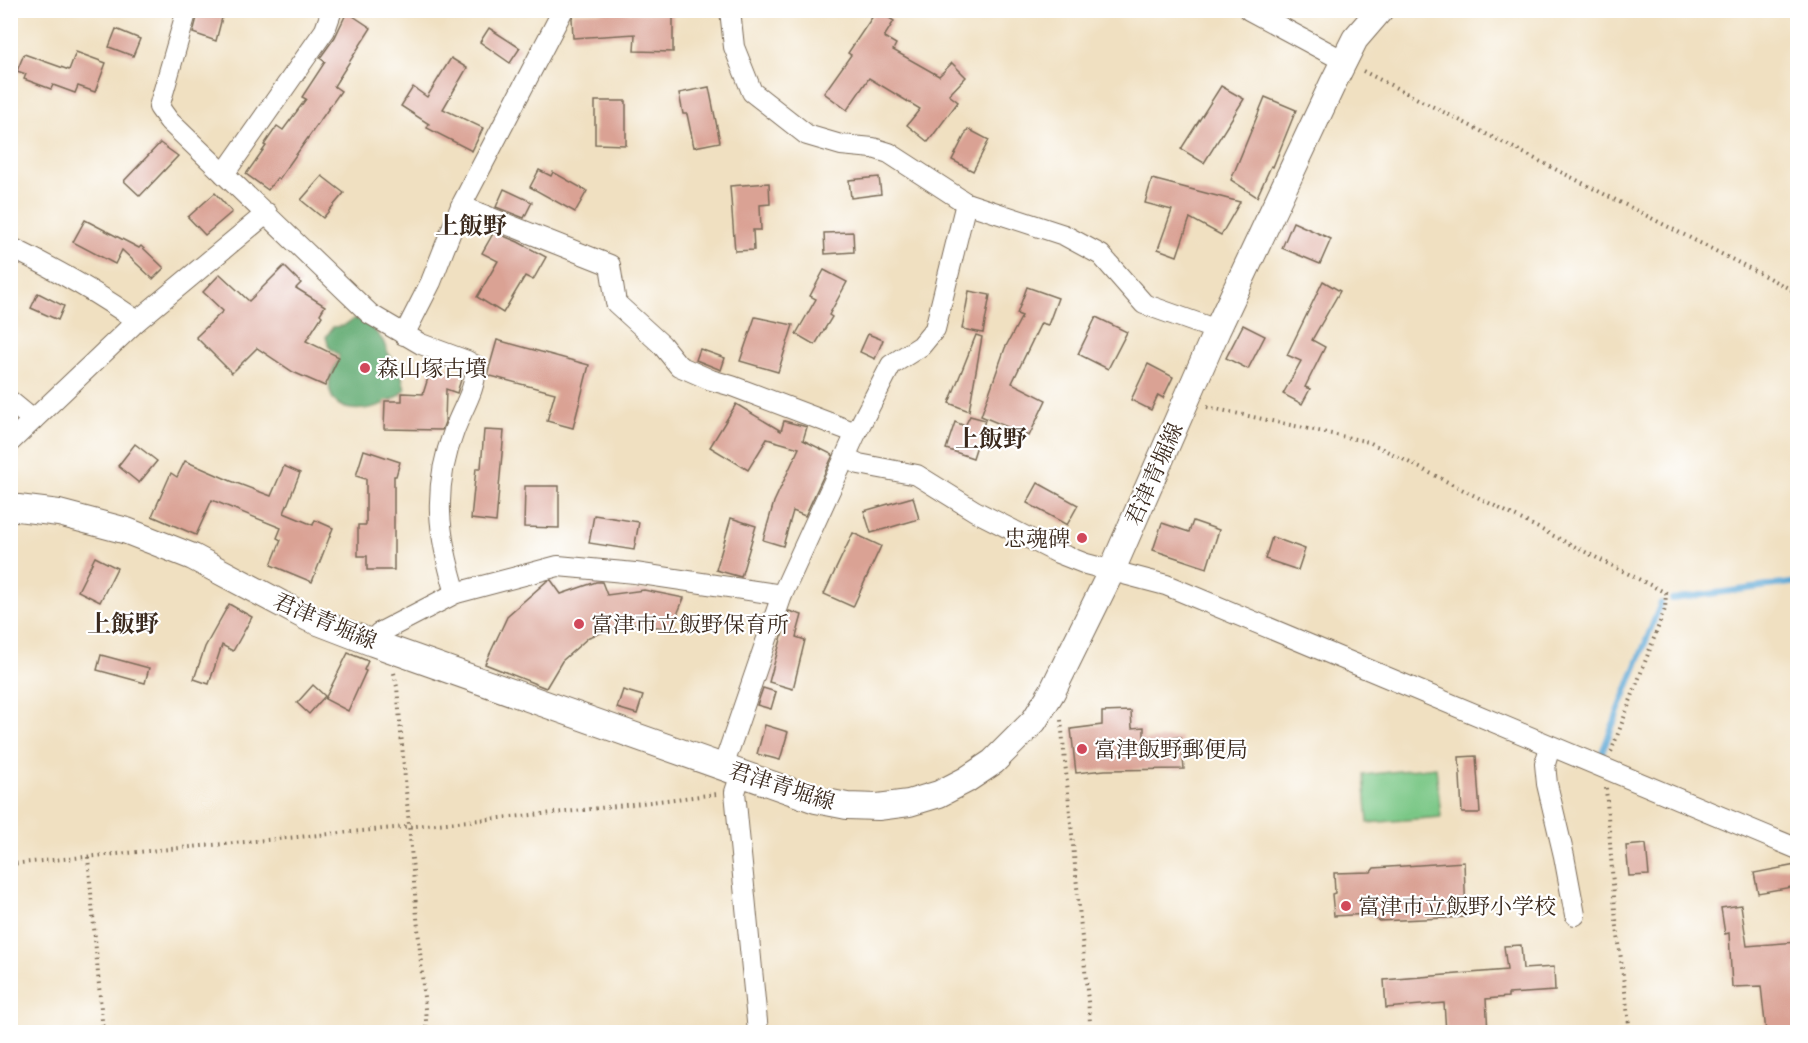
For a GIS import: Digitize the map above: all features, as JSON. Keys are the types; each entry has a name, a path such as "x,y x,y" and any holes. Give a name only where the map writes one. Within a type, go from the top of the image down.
{"main road":[{"name":"君津青堀線","path":"10,507 59,513 127,531 192,557 308,618 733,778 847,806 878,807 909,803 939,794 993,762 1034,721 1052,692 1112,570 1216,330 1344,61 1355,39 1380,10"}],"street":[{"path":"187,10 159,107 169,122 267,213 370,314 421,344 476,366 476,377 454,432 440,488 441,539 456,593"},
{"path":"224,174 325,30 332,10"},
{"path":"404,335 431,282 461,207 563,10"},
{"path":"730,10 734,47 752,92 807,135 841,145 873,148 889,153 966,203 1064,235 1101,255 1144,304 1216,330"},
{"path":"1249,10 1344,61"},
{"path":"758,1032 733,778 782,595 856,433 891,365 921,346 935,330 966,203"},
{"path":"461,207 610,265 616,303 662,345 679,366 856,433"},
{"path":"10,442 137,321 267,213"},
{"path":"10,247 105,297 137,321"},
{"path":"10,401 33,420"},
{"path":"845,457 859,464 917,476 975,511 1050,549 1086,564 1166,585 1797,849"},
{"path":"381,646 379,633 456,593 558,566 635,573 782,595"},
{"path":"1550,747 1545,764 1547,784 1575,915"}],"path":[{"path":"1344,61 1797,293"},
{"path":"1186,402 1369,442 1666,593 1665,609 1605,770 1615,911 1630,1032"},
{"path":"381,646 397,687 427,1032"},
{"path":"1052,692 1061,718 1091,1032"},
{"path":"10,864 575,811 733,778"},
{"path":"88,857 103,1032"}],"green space":[{"path":"355,318 369,324 383,341 388,353 400,368 405,390 388,402 365,409 343,407 335,401 329,386 339,355 329,347 326,337 333,327 343,326"},
{"path":"1436,767 1441,817 1368,823 1364,775"}],"building":[{"path":"199,10 224,10 216,41 193,33"},
{"path":"877,10 894,21 884,37 896,44 893,50 939,76 952,63 966,77 949,95 958,102 928,142 907,125 920,109 869,78 847,110 824,93 851,55 848,53"},
{"path":"347,12 371,28 334,86 341,91 279,179 277,178 268,190 246,174 277,126 283,130 306,99 302,97 325,62 320,58 335,37"},
{"path":"574,13 673,14 673,52 634,51 635,34 573,38"},
{"path":"489,28 520,48 510,63 480,42"},
{"path":"116,29 140,39 133,56 109,47"},
{"path":"76,52 106,63 95,92 78,86 75,93 53,85 51,89 24,79 26,74 17,71 24,54 69,70"},
{"path":"451,58 467,68 443,109 483,128 472,151 427,128 429,124 401,106 413,87 427,97"},
{"path":"1221,86 1244,99 1204,163 1181,149"},
{"path":"709,87 720,142 694,147 687,114 683,114 679,93"},
{"path":"1265,97 1296,110 1273,167 1271,166 1257,197 1231,180"},
{"path":"595,101 626,101 626,145 595,144"},
{"path":"968,129 989,140 973,171 952,160"},
{"path":"160,143 178,156 140,196 124,181"},
{"path":"539,170 551,176 553,172 587,191 575,212 530,187"},
{"path":"322,176 344,193 323,218 301,200"},
{"path":"879,177 881,194 851,198 849,180"},
{"path":"1152,179 1240,202 1221,235 1190,218 1177,256 1158,249 1172,210 1145,203"},
{"path":"769,183 770,204 760,205 761,230 753,230 754,250 735,251 730,186"},
{"path":"504,189 532,202 524,218 496,207"},
{"path":"215,193 232,212 205,235 188,217"},
{"path":"85,220 139,248 141,246 164,268 153,279 122,250 115,264 73,242"},
{"path":"1293,222 1331,239 1320,264 1282,248"},
{"path":"494,232 546,257 533,280 525,276 503,313 477,297 498,261 482,253"},
{"path":"853,232 854,252 825,254 824,233"},
{"path":"284,266 301,283 296,288 325,306 320,314 322,316 306,341 339,357 325,386 293,372 257,348 232,373 196,337 223,311 203,292 220,274 249,301"},
{"path":"824,270 847,282 829,315 832,317 815,345 796,334 816,299 810,296"},
{"path":"1323,281 1340,291 1312,340 1325,347 1305,387 1310,389 1302,404 1283,394 1301,361 1287,355"},
{"path":"1027,287 1058,298 1048,325 1041,323 1012,383 1046,400 1029,436 981,416 1005,348 1022,316 1017,314"},
{"path":"969,291 990,295 983,333 962,329"},
{"path":"38,293 64,306 58,320 31,308"},
{"path":"755,317 793,325 778,372 740,361"},
{"path":"1096,317 1127,332 1108,369 1078,354"},
{"path":"1243,325 1265,336 1248,369 1226,358"},
{"path":"868,334 883,340 875,359 860,352"},
{"path":"976,335 982,337 969,411 949,403"},
{"path":"497,340 589,365 573,428 547,421 555,393 487,375"},
{"path":"700,349 725,358 721,370 696,360"},
{"path":"433,362 463,373 457,393 446,389 445,422 442,430 384,429 385,401 402,401 402,393 423,394"},
{"path":"1148,364 1173,377 1163,398 1158,395 1151,410 1131,400"},
{"path":"736,404 781,431 784,421 807,427 803,440 833,455 805,516 793,511 783,546 763,540 774,502 799,448 767,439 748,470 710,447"},
{"path":"970,416 985,420 973,458 946,449 955,422 965,426"},
{"path":"484,430 504,431 496,522 471,519 476,468 481,468"},
{"path":"135,444 157,461 139,483 118,466"},
{"path":"364,450 400,462 396,476 394,476 394,570 367,570 367,556 358,556 358,525 366,525 366,479 356,476"},
{"path":"185,461 271,496 284,466 300,473 284,513 313,525 315,520 333,528 312,582 271,565 281,540 277,538 281,528 212,500 196,535 152,516 171,473 177,477"},
{"path":"1038,483 1078,505 1067,525 1027,503"},
{"path":"525,486 559,486 559,528 524,527"},
{"path":"913,497 919,519 871,533 864,511"},
{"path":"594,515 639,522 634,550 589,543"},
{"path":"731,518 756,526 741,577 716,570"},
{"path":"1193,521 1219,530 1207,568 1153,550 1162,523 1189,532"},
{"path":"853,533 881,546 853,607 824,594"},
{"path":"1272,537 1305,549 1298,570 1265,559"},
{"path":"95,557 117,568 100,602 78,591"},
{"path":"551,580 561,594 602,582 607,595 644,590 684,598 671,629 630,623 589,637 562,661 546,688 485,664 508,615"},
{"path":"229,604 252,617 233,651 222,645 209,684 194,679 205,647"},
{"path":"789,611 802,615 796,637 805,640 793,689 769,682"},
{"path":"348,653 368,661 364,670 366,671 348,711 325,699"},
{"path":"101,655 149,668 145,683 97,670"},
{"path":"313,685 325,696 309,714 297,703"},
{"path":"763,688 776,692 771,709 757,705"},
{"path":"623,690 643,696 637,714 617,708"},
{"path":"1131,711 1132,728 1144,727 1144,740 1181,737 1184,769 1105,770 1076,773 1071,729 1102,725 1102,712"},
{"path":"765,725 788,732 780,760 757,754"},
{"path":"1476,756 1480,813 1462,813 1459,757"},
{"path":"1646,844 1649,875 1629,876 1626,846"},
{"path":"1464,862 1466,917 1379,921 1369,914 1334,916 1332,894 1335,893 1334,873 1371,872 1374,868"},
{"path":"1796,865 1797,886 1758,893 1754,873"},
{"path":"1741,905 1747,946 1797,942 1797,1032 1766,1032 1761,986 1732,987 1729,933 1725,934 1721,908"},
{"path":"1521,945 1523,969 1554,967 1555,991 1508,994 1508,997 1486,999 1488,1032 1446,1032 1444,1003 1386,1008 1384,980 1507,970 1504,946"}],"waterway":[{"path":"1672,599 1798,582"},
{"path":"1601,755 1661,603"}],"place":[{"name":"森山塚古墳","path":"365,368"},
{"name":"忠魂碑","path":"1082,538"},
{"name":"富津市立飯野保育所","path":"579,624"},
{"name":"富津飯野郵便局","path":"1082,749"},
{"name":"富津市立飯野小学校","path":"1346,906"}],"district":[{"name":"上飯野","path":"471,225"},
{"name":"上飯野","path":"991,438"},
{"name":"上飯野","path":"123,623"}]}
